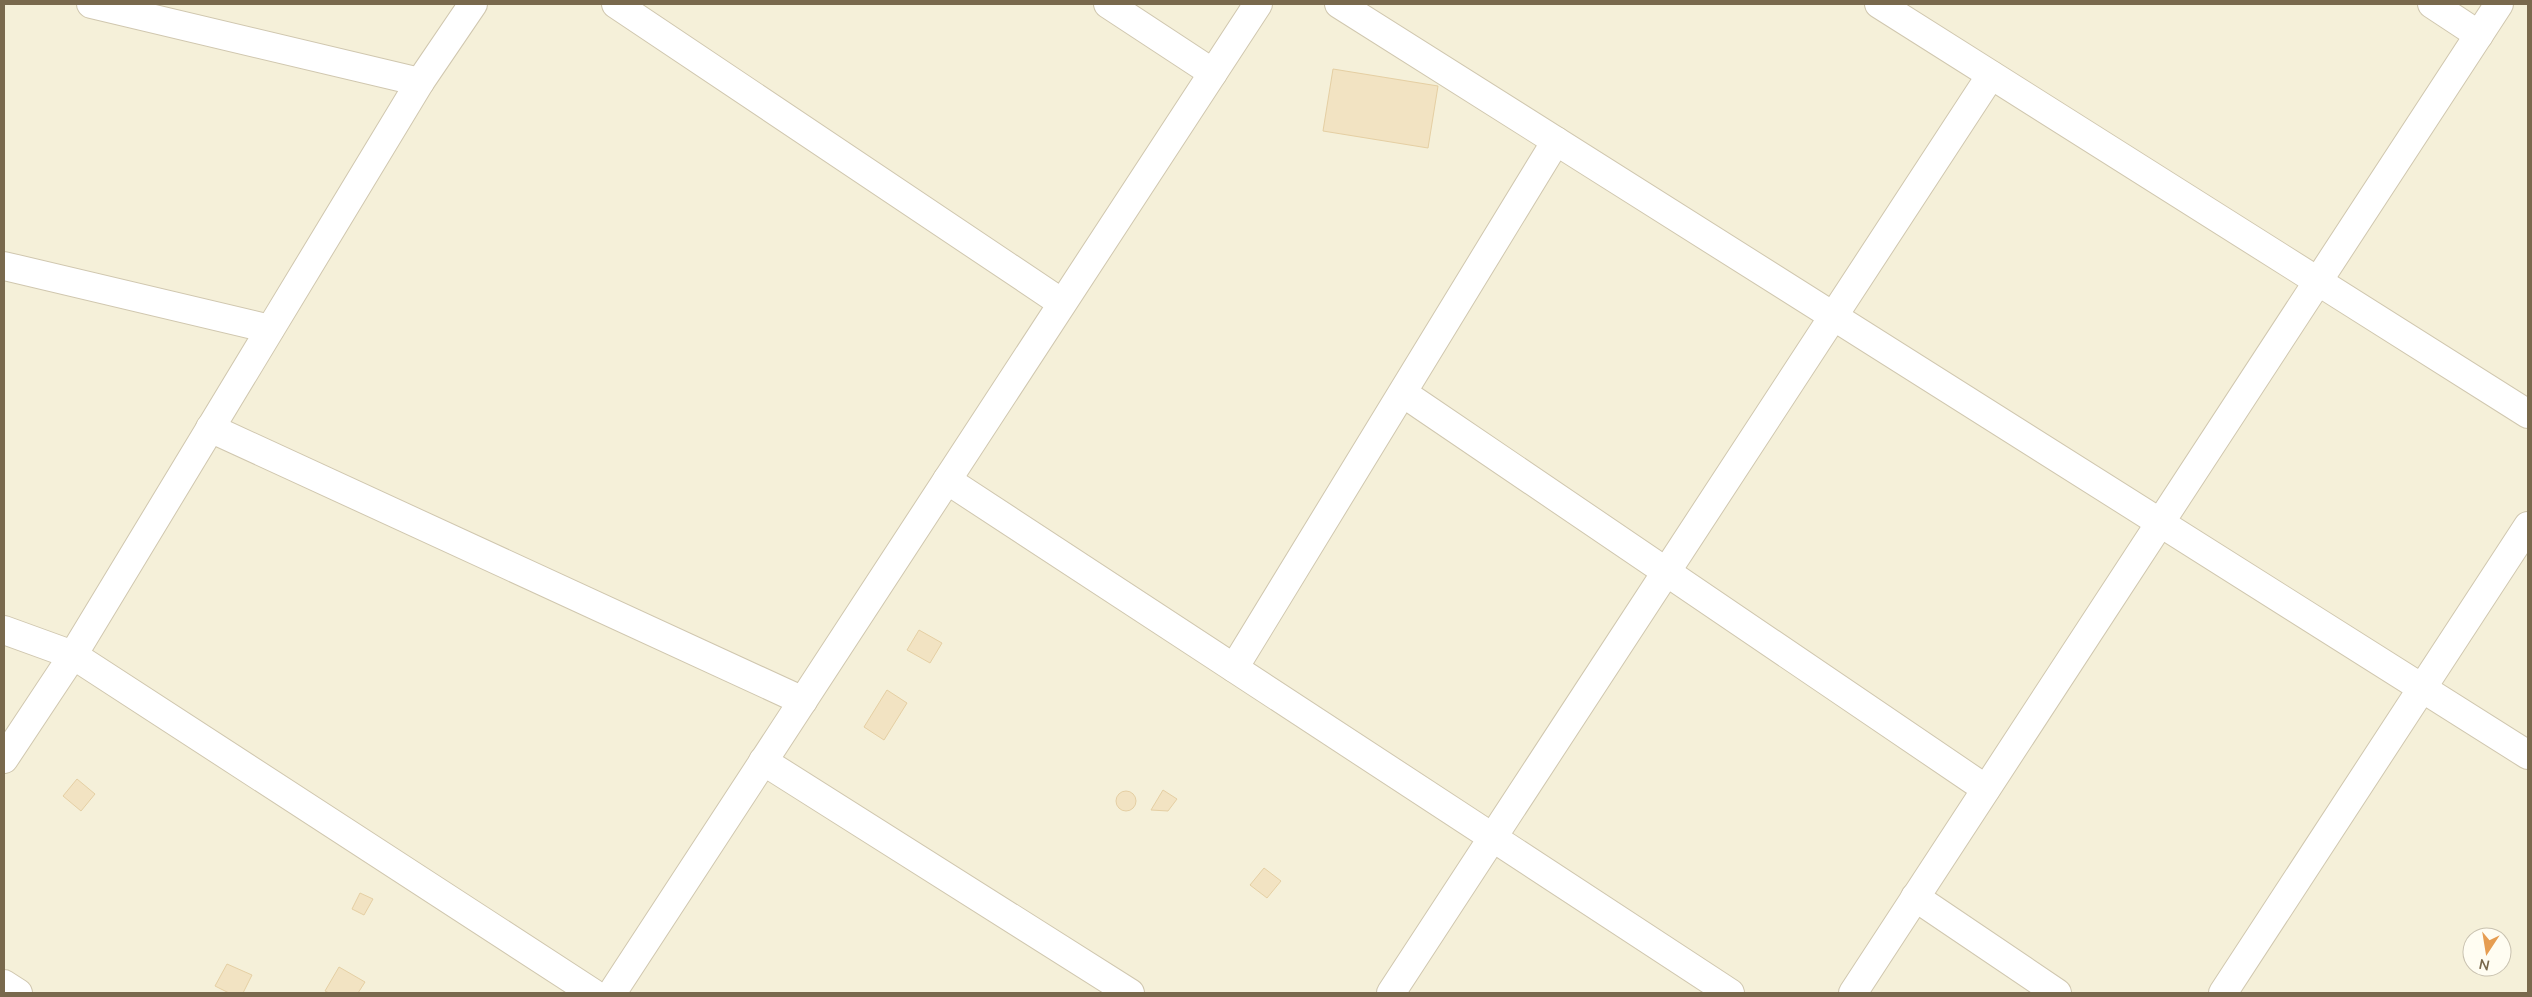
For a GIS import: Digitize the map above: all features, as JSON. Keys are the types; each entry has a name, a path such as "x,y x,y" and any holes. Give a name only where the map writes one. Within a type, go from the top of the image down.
{"street":[{"path":"91,4 420,82"},
{"path":"4,759 72,655 420,82 473,4"},
{"path":"616,4 1062,303"},
{"path":"1108,4 1213,73"},
{"path":"612,993 1258,4"},
{"path":"1339,4 2528,756"},
{"path":"1879,4 2528,414"},
{"path":"2432,4 2479,35"},
{"path":"1853,993 2499,4"},
{"path":"1391,993 1991,75"},
{"path":"1234,668 1556,141"},
{"path":"4,266 270,329"},
{"path":"1403,393 1986,789"},
{"path":"210,428 803,701"},
{"path":"947,480 1730,993"},
{"path":"2223,993 2528,526"},
{"path":"4,630 72,655 593,993"},
{"path":"763,761 1130,993"},
{"path":"1915,897 2057,993"},
{"path":"4,984 18,993"}],"shaded area":[{"path":"4,4 2528,4 2528,993 4,993"}],"building":[{"path":"1333,69 1438,86 1428,148 1323,131"},
{"path":"919,630 942,643 930,663 907,650"},
{"path":"887,690 907,703 884,740 864,727"},
{"path":"77,779 95,794 81,811 63,796"},
{"path":"1163,790 1177,799 1168,811 1151,810"},
{"path":"1122,791 1130,791 1136,797 1136,805 1130,811 1122,811 1116,805 1116,797"},
{"path":"1264,868 1281,881 1267,898 1250,885"},
{"path":"360,893 373,899 364,915 352,909"},
{"path":"227,964 252,975 243,993 229,993 215,986"},
{"path":"339,967 365,982 358,993 329,993 325,991"}]}
